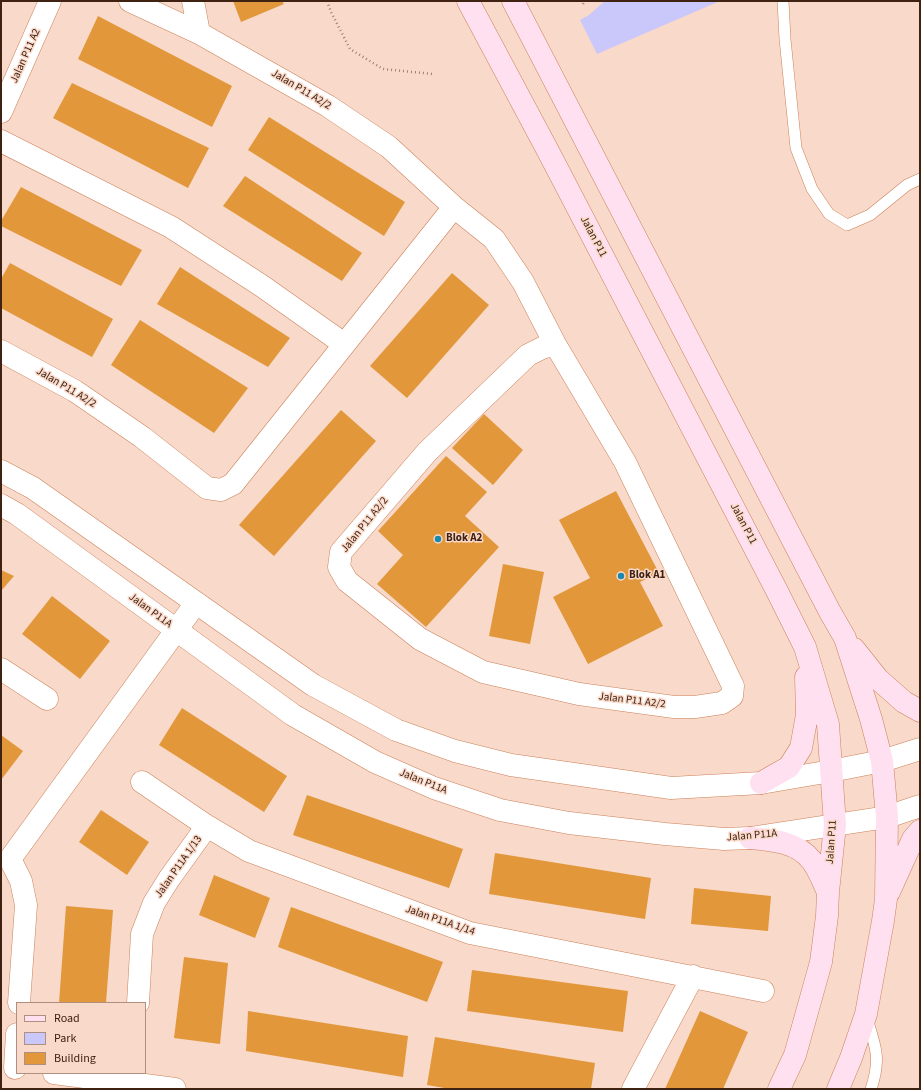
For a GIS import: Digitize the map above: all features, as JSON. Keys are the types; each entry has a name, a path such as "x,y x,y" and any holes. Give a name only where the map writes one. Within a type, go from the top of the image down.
{"main road":[{"name":"Jalan P11","path":"468,1 774,584 805,648 828,724 835,825 827,916 821,962 795,1055 779,1089"},
{"path":"513,1 830,612 845,638 878,679 904,702 920,711"},
{"path":"838,1089 852,1058 866,1014 886,899 887,817 882,761 871,719 845,638"},
{"path":"761,783 789,767 801,748 807,715 805,648"},
{"path":"886,899 912,839 920,830"},
{"path":"750,838 769,840 798,847 813,861 828,892"}],"street":[{"name":"Jalan P11 A2","path":"1,112 50,1"},
{"name":"Jalan P11 A2/2","path":"130,1 200,32 328,106 389,147 454,207 494,239 523,282 555,344 626,462 732,686 732,696 722,703 695,706 674,706 579,694 483,672 420,639 347,581 339,567 341,552 427,452 528,355 542,348 555,344"},
{"path":"192,1 200,32"},
{"path":"1,141 171,227 262,286 344,344"},
{"name":"Jalan P11 A2/2","path":"1,351 75,391 142,437 207,488 221,490 234,484 454,207"},
{"path":"1,471 33,488 313,685 396,730 456,751 511,765 671,788 761,783 882,761 920,749"},
{"name":"Jalan P11A","path":"1,505 17,514 293,715 375,762 434,788 500,810 568,823 724,839 750,838 887,817 920,806"},
{"path":"19,1002 26,905 21,881 6,859 196,603"},
{"path":"1,669 47,699"},
{"name":"Jalan P11A 1/14","path":"142,782 207,826 249,851 470,933 763,991"},
{"name":"Jalan P11A 1/13","path":"138,1002 142,934 154,902 207,826"},
{"path":"633,1089 693,976"},
{"path":"11,1067 16,1040"},
{"path":"70,1074 134,1078 175,1089"}],"lane":[{"path":"783,1 785,39 796,148 812,189 829,214 847,225 870,216 907,185 920,180"},
{"path":"866,1014 877,1054 875,1076 871,1089"}],"path":[{"path":"327,1 350,49 383,69 433,74"}],"green space":[{"path":"605,1 720,1 597,54 580,20 589,15"}],"building":[{"path":"233,1 282,1 284,4 241,22"},
{"path":"98,16 232,86 212,127 78,59"},
{"path":"72,83 209,148 188,188 53,118"},
{"path":"269,117 405,202 384,236 248,150"},
{"path":"245,176 362,253 342,281 223,206"},
{"path":"21,187 142,250 121,286 1,226 1,221"},
{"path":"10,263 113,319 92,357 1,308 1,279"},
{"path":"180,267 290,338 268,367 157,304"},
{"path":"452,273 489,305 407,398 370,366"},
{"path":"140,320 248,388 214,433 111,365"},
{"path":"341,410 376,441 274,556 239,525"},
{"path":"484,414 523,450 493,485 452,448"},
{"name":"Blok A2","path":"446,456 487,492 465,516 499,547 426,627 377,584 403,555 378,531"},
{"name":"Blok A1","path":"616,491 659,573 640,582 663,626 588,664 553,597 590,578 559,520"},
{"path":"503,564 544,572 530,644 489,636"},
{"path":"1,570 14,576 1,591"},
{"path":"52,596 110,641 80,679 22,634"},
{"path":"182,708 287,776 264,812 159,745"},
{"path":"1,735 23,751 1,780"},
{"path":"307,795 463,849 449,888 293,835"},
{"path":"101,810 149,842 127,875 79,842"},
{"path":"495,853 651,878 645,919 489,894"},
{"path":"214,875 270,898 255,938 199,915"},
{"path":"694,888 771,896 768,931 691,924"},
{"path":"66,906 113,910 106,1002 59,1002"},
{"path":"291,907 443,962 427,1002 278,947"},
{"path":"184,957 228,963 220,1044 174,1038"},
{"path":"472,970 628,991 623,1032 467,1011"},
{"path":"248,1011 408,1036 403,1077 246,1051"},
{"path":"700,1011 748,1032 723,1089 665,1089"},
{"path":"435,1037 595,1063 591,1089 450,1089 427,1085"}],"place":[{"name":"Blok A2","path":"438,539"},
{"name":"Blok A1","path":"621,576"}]}
